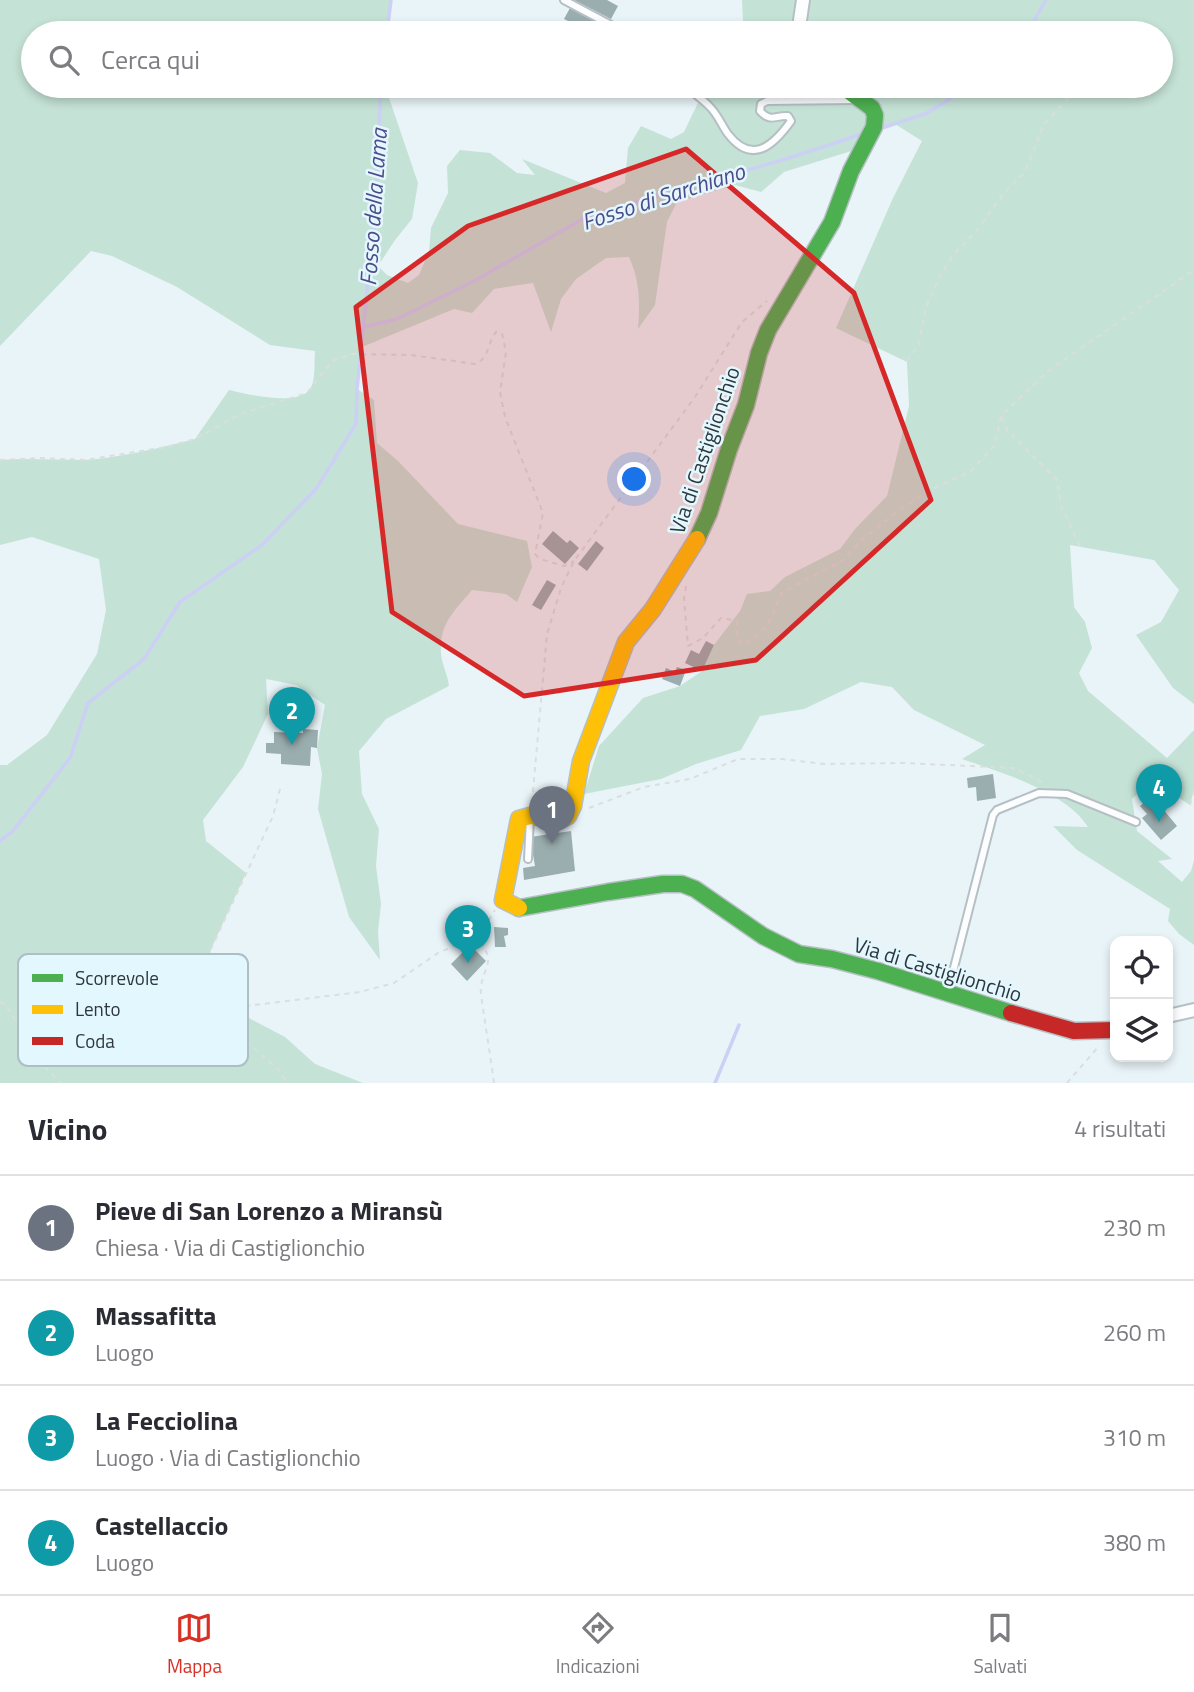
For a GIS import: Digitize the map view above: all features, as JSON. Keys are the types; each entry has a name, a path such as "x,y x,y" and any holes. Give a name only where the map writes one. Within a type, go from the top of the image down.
{"street":[{"path":"800,21 803,0"},
{"name":"Via di Castiglionchio","path":"568,816 573,806 581,761 626,642 653,609 692,550 709,513 768,330 832,222 851,171 874,127 875,115 872,108 858,98"},
{"path":"503,900 519,819 530,816 562,819 568,816"},
{"name":"Via di Castiglionchio","path":"503,900 518,908 531,907 608,892 682,884 695,889 763,936 799,954 855,965 1054,1027 1074,1031 1110,1030"},
{"path":"1173,1015 1194,1010"}],"lane":[{"path":"564,0 603,21"},
{"path":"699,98 711,108 739,147 748,152 761,150 783,132 790,121 788,116 775,119 764,116 760,111 761,104 767,101 848,101 858,98"},
{"path":"947,993 993,815 997,810 1039,793 1067,794 1136,822"},
{"path":"528,859 530,816"}],"path":[{"path":"907,361 919,344 926,307 948,262 978,229 1004,193 1025,172 1044,124 1068,98"},
{"path":"686,586 684,599 688,646 703,638 721,618 737,621 737,636 742,645 761,634 775,613 781,593 842,561 872,532 930,490 971,471 995,445 1001,416 1048,370 1194,270"},
{"path":"530,816 547,634 561,588 574,561 695,397 742,323 771,298"},
{"path":"0,460 85,460 176,444 195,439 240,414 307,393 332,360 367,353 411,355 475,364 482,361 496,332 502,333 506,352 500,392 505,417 543,513 535,554 540,559 564,566 574,561"},
{"path":"1001,416 1007,430 1057,480 1061,505 1080,547"},
{"path":"568,816 645,787 690,779 738,759 782,759 824,764 903,763 1014,768 1046,784"},
{"path":"210,954 272,816 280,789"},
{"path":"1190,805 1194,790"},
{"path":"478,939 503,900"},
{"path":"248,1006 360,992 394,982 438,953 468,940 478,939"},
{"path":"478,939 488,954 489,961 481,978 480,991 494,1083"},
{"path":"0,1001 18,1024"},
{"path":"1067,1083 1086,1058 1110,1035"},
{"path":"248,1043 278,1069 288,1083"},
{"path":"45,1066 60,1083"}],"highlighted area":[{"path":"686,149 854,293 931,500 756,660 524,696 392,612 356,307 468,226"}],"green space":[{"path":"0,0 391,0 388,21 21,21 21,98 389,98 418,183 412,219 378,266 387,275 408,283 419,275 429,252 431,228 448,193 447,166 460,150 490,153 517,173 535,175 522,159 606,193 625,183 628,148 641,126 671,139 684,132 700,98 1173,98 1173,21 743,21 742,0 1194,0 1194,704 1173,688 1136,635 1161,622 1179,590 1154,560 1070,545 1074,607 1085,622 1092,648 1079,673 1088,691 1167,758 1194,730 1194,790 1190,805 1170,792 1142,789 1132,799 1137,831 1172,859 1158,861 1182,882 1191,871 1194,860 1194,945 1168,921 1170,909 1077,850 1053,826 1088,827 1065,803 1031,785 962,759 985,745 914,710 892,687 861,682 804,709 760,716 741,750 696,764 661,779 584,794 599,746 643,698 680,686 702,671 714,645 740,611 747,594 770,591 785,577 840,549 887,496 909,406 907,362 836,328 893,198 922,141 895,124 874,127 864,147 784,172 761,192 735,185 677,202 667,222 655,305 638,329 638,292 629,257 606,258 576,279 561,299 551,332 533,283 494,289 472,313 454,309 362,347 357,389 374,400 377,443 398,461 458,524 527,541 532,567 517,602 506,594 472,590 449,619 442,634 441,654 449,686 386,719 359,751 362,794 379,829 376,866 381,904 378,932 380,960 349,917 318,809 322,774 317,748 325,705 296,685 266,679 268,714 243,767 203,820 206,841 246,873 210,954 18,954 18,1066 248,1066 248,1018 285,1037 315,1064 363,1083 0,1083 0,765 7,765 47,735 97,654 106,610 99,559 32,537 0,545 0,460 95,459 195,439 229,390 271,398 304,394 313,381 315,351 270,345 177,287 112,256 91,251 0,346"}],"building":[{"path":"574,0 607,0 618,6 611,19"},
{"path":"570,8 596,21 568,21 564,19"},
{"path":"553,531 567,543 570,540 579,548 565,564 542,544"},
{"path":"596,541 604,548 587,571 578,564"},
{"path":"547,580 556,585 541,610 532,605"},
{"path":"706,641 714,645 702,671 685,663 691,650 699,654"},
{"path":"677,667 686,670 680,686 662,679 666,668 675,672"},
{"path":"303,729 318,730 317,748 311,747 310,766 281,764 281,754 266,753 266,743 274,743 274,732 303,733"},
{"path":"993,774 996,798 977,801 976,787 968,788 967,778"},
{"path":"1152,796 1177,826 1161,840 1142,818 1147,814 1140,806"},
{"path":"571,831 575,871 524,880 523,868 535,866 530,837"},
{"path":"494,927 508,928 508,935 504,936 506,947 495,947"},
{"path":"470,945 486,961 467,981 451,964"}],"waterway":[{"name":"Fosso della Lama","path":"388,21 391,0"},
{"name":"Fosso di Sarchiano","path":"1034,21 1046,0"},
{"path":"0,841 12,832 70,758 88,703 144,659 180,602 262,545 316,489 356,424 357,389 375,215 380,98"},
{"name":"Fosso di Sarchiano","path":"879,129 927,113 951,98"},
{"name":"Fosso di Sarchiano","path":"364,327 397,319 474,281 588,216 862,134"},
{"path":"715,1083 739,1025"}],"traffic: fast":[{"path":"697,539 709,513 746,405 759,353 768,330 832,222 851,171 874,127 875,115 872,108 858,98"},
{"path":"519,908 608,892 682,884 695,889 763,936 799,954 878,971 1011,1013"}],"traffic: slow":[{"path":"519,908 503,900 519,819 530,816 562,819 568,816 573,806 581,761 626,642 653,609 697,539"}],"traffic: jam":[{"path":"1011,1013 1074,1031 1110,1030"}],"place":[{"name":"Massafitta","path":"292,745"},
{"name":"Castellaccio","path":"1159,822"},
{"name":"Pieve di San Lorenzo a Miransù","path":"552,844"},
{"name":"La Fecciolina","path":"468,963"}]}
